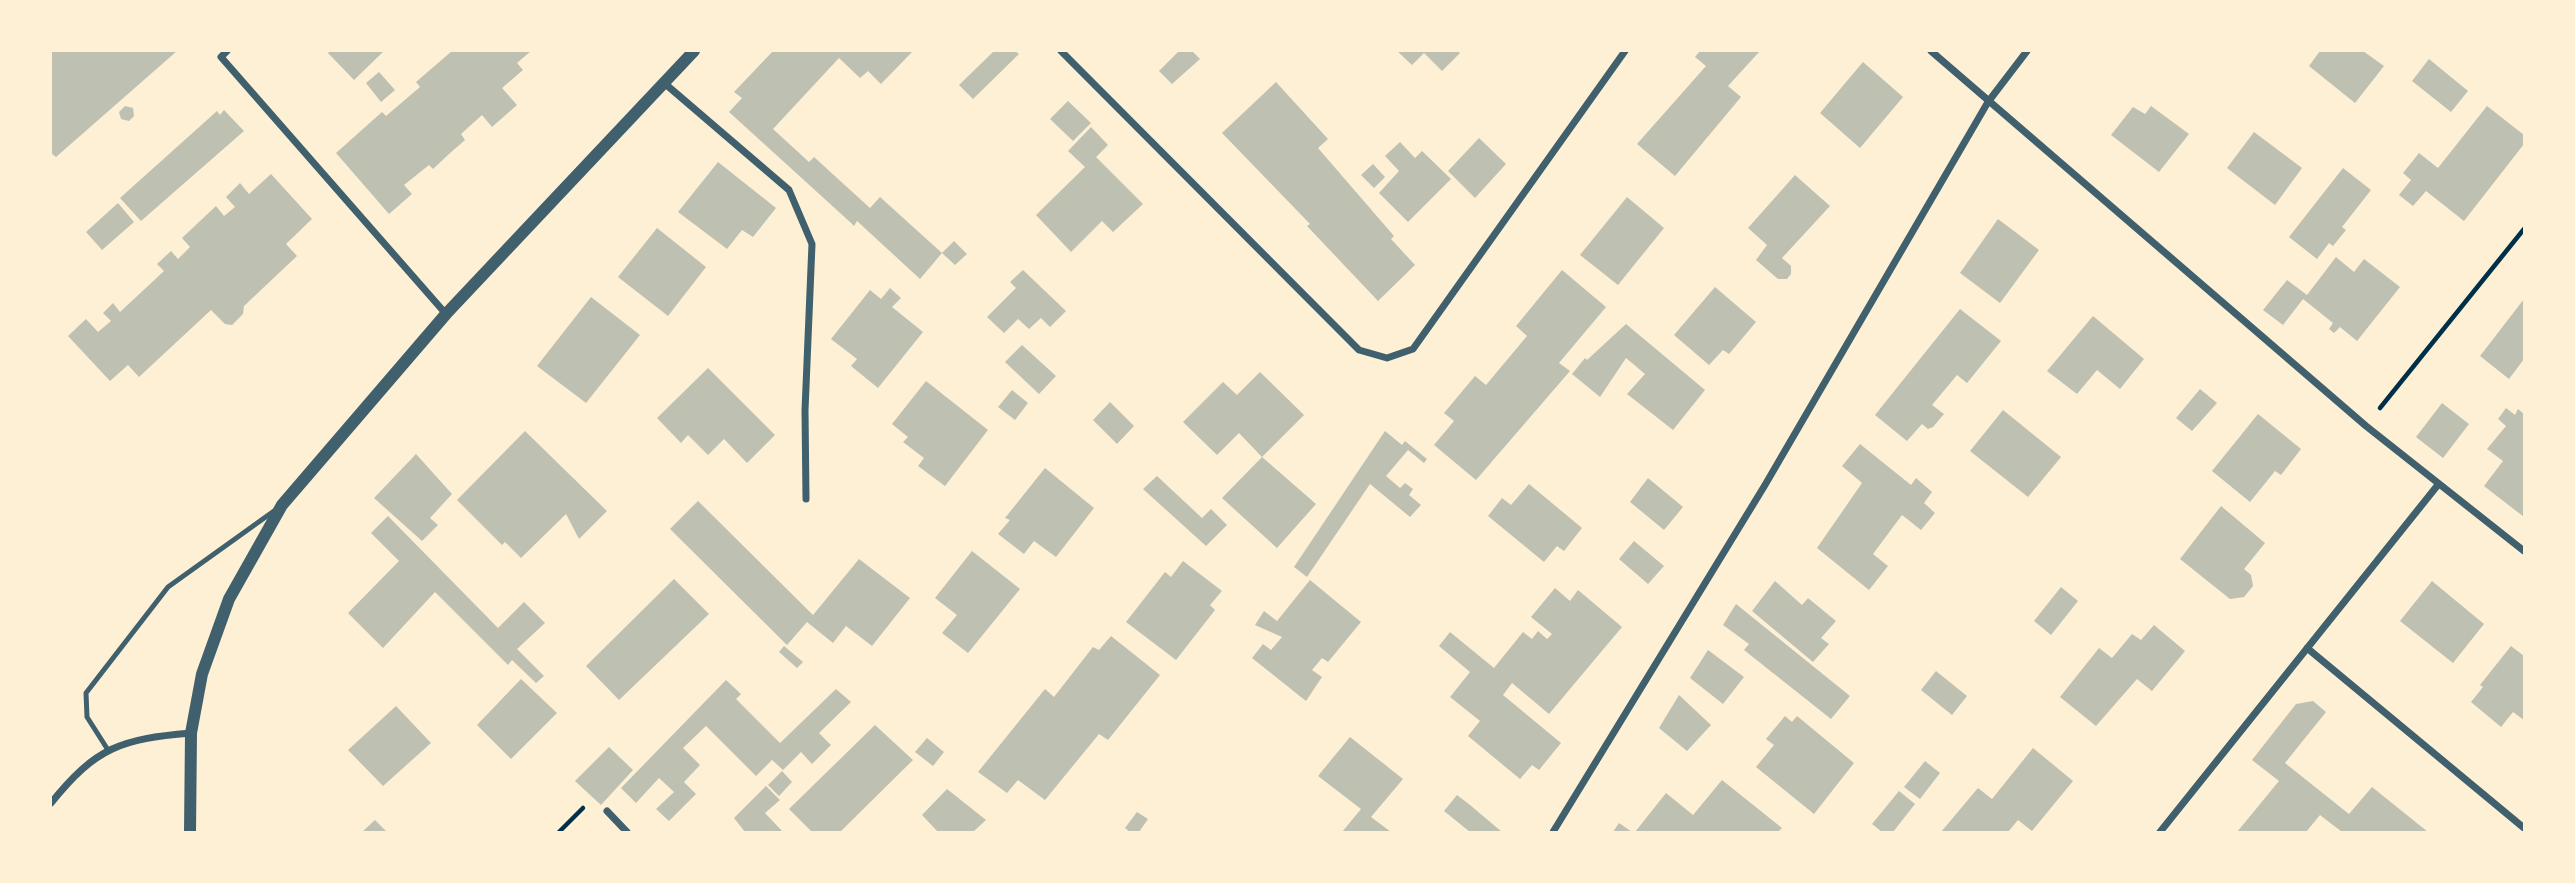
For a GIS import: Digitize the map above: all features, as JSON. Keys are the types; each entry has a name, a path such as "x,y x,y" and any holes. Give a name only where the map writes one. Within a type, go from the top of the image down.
{"street":[{"path":"227,51 220,57 446,314"},
{"path":"190,832 191,733 202,674 229,599 282,505 446,314 694,51"},
{"path":"1061,51 1360,350 1387,358 1413,349 1625,51"},
{"path":"1931,51 2366,426 2437,485 2524,551"},
{"path":"1553,832 1766,485 1988,102 2027,51"},
{"path":"663,81 789,190 812,244 804,410 806,499"},
{"path":"2160,832 2437,485"},
{"path":"2307,648 2524,828"},
{"path":"51,803 80,767 108,750 153,736 191,733"},
{"path":"607,811 627,832"}],"lane":[{"path":"108,750 86,717 86,693 168,587 282,505"}],"path":[{"path":"2366,426 2524,229"}],"building":[{"path":"51,51 177,51 56,157 51,153"},
{"path":"384,51 354,80 328,53"},
{"path":"452,51 531,51 517,63 523,70 502,88 517,105 492,127 482,115 461,134 465,140 433,169 429,165 404,185 412,194 389,214 336,153 382,112 386,116 420,87 416,82"},
{"path":"773,51 913,51 881,84 868,71 860,78 839,58 773,129 809,162 814,157 870,208 880,197 942,253 920,279 857,221 854,226 729,112 742,98 734,92"},
{"path":"994,51 1015,51 1019,54 973,99 959,85"},
{"path":"1179,51 1192,51 1200,59 1172,84 1159,71"},
{"path":"1397,51 1460,53 1442,71 1424,53 1412,65"},
{"path":"1700,51 1760,51 1728,86 1741,97 1675,176 1637,144 1706,66 1695,57"},
{"path":"2320,51 2363,51 2384,66 2355,103 2309,66"},
{"path":"2429,59 2468,91 2451,112 2412,81"},
{"path":"1863,62 1903,97 1860,148 1820,113"},
{"path":"379,72 395,90 381,102 366,83"},
{"path":"1276,82 1328,139 1318,148 1394,236 1391,239 1415,265 1378,301 1307,226 1310,224 1222,133"},
{"path":"1068,101 1091,123 1073,141 1050,119"},
{"path":"125,106 133,108 134,116 129,121 121,119 119,112"},
{"path":"2151,106 2189,134 2159,172 2111,135 2133,107 2145,114"},
{"path":"2487,106 2524,135 2524,144 2464,221 2426,191 2413,206 2399,195 2411,180 2403,173 2419,153 2438,168"},
{"path":"224,110 244,131 141,221 120,198 217,111 220,115"},
{"path":"1091,127 1108,145 1096,157 1143,204 1113,232 1102,221 1071,252 1036,215 1085,167 1068,151"},
{"path":"2254,132 2302,168 2275,205 2227,168"},
{"path":"1479,138 1506,164 1475,198 1448,171"},
{"path":"1400,142 1415,158 1422,151 1451,179 1408,222 1379,193 1399,171 1385,156"},
{"path":"718,162 776,208 753,237 742,230 727,249 678,212"},
{"path":"1373,164 1385,177 1374,188 1361,175"},
{"path":"2343,168 2371,190 2342,227 2346,230 2333,246 2329,243 2317,259 2289,237"},
{"path":"271,174 312,219 286,244 297,256 244,306 243,314 232,325 225,324 211,310 139,377 128,365 110,381 68,336 86,319 98,332 111,321 103,313 113,303 120,312 164,271 157,264 171,251 178,259 190,247 182,238 216,206 224,216 235,207 226,197 240,183 249,194"},
{"path":"1795,175 1830,206 1782,258 1791,266 1791,274 1787,279 1778,279 1756,260 1767,245 1748,228"},
{"path":"1627,197 1664,228 1618,285 1580,255"},
{"path":"118,203 134,222 102,250 86,232"},
{"path":"1998,219 2039,250 2000,303 1960,273"},
{"path":"657,228 706,267 668,316 618,277"},
{"path":"954,241 967,254 955,265 942,253"},
{"path":"2336,257 2354,272 2364,259 2400,287 2357,341 2340,327 2334,333 2329,329 2333,323 2303,299 2283,325 2263,310 2287,280 2307,295"},
{"path":"1023,270 1066,311 1050,327 1041,318 1029,329 1018,319 1004,333 987,317 1016,288 1010,282"},
{"path":"1562,270 1606,307 1559,363 1570,371 1476,480 1434,445 1454,421 1444,413 1475,376 1486,385 1527,336 1516,326"},
{"path":"1715,287 1756,322 1729,354 1723,350 1709,365 1674,335"},
{"path":"890,288 901,298 892,307 923,332 878,388 851,366 857,359 831,339 870,290 881,299"},
{"path":"591,297 640,335 586,403 537,366"},
{"path":"2524,299 2524,359 2509,379 2480,356"},
{"path":"1960,309 2001,341 1967,383 1957,375 1932,405 1944,414 1933,427 1928,429 1922,424 1907,441 1875,415"},
{"path":"2093,316 2144,359 2120,389 2097,370 2077,394 2047,371"},
{"path":"1626,324 1705,390 1673,430 1627,394 1645,374 1626,358 1600,397 1572,374 1585,358 1587,360"},
{"path":"1022,345 1056,376 1039,394 1005,362"},
{"path":"708,368 775,435 747,463 724,439 708,455 688,435 681,443 657,418"},
{"path":"1260,372 1304,415 1262,457 1239,433 1217,455 1183,422 1223,382 1237,395"},
{"path":"926,381 988,430 945,486 918,466 924,458 903,442 908,437 892,424"},
{"path":"2200,389 2217,403 2192,431 2176,418"},
{"path":"1012,390 1028,403 1015,420 998,407"},
{"path":"1110,402 1134,426 1117,444 1093,420"},
{"path":"2442,403 2469,424 2443,458 2416,437"},
{"path":"2506,408 2515,415 2518,409 2524,414 2524,517 2484,486 2503,461 2487,449 2506,426 2498,419"},
{"path":"2003,410 2061,457 2028,497 1970,451"},
{"path":"2258,414 2301,449 2281,475 2275,471 2250,502 2212,471"},
{"path":"525,431 607,511 579,539 566,514 521,558 505,542 502,545 457,500"},
{"path":"1385,431 1402,445 1405,441 1427,459 1424,463 1408,450 1386,476 1400,488 1405,483 1413,489 1409,495 1421,505 1410,517 1370,484 1307,577 1294,567"},
{"path":"1860,444 1911,485 1916,478 1932,492 1924,503 1935,513 1921,530 1902,515 1873,554 1888,566 1869,590 1817,548 1862,483 1842,466"},
{"path":"416,454 452,494 430,518 438,525 422,541 374,498"},
{"path":"1262,457 1316,504 1277,548 1222,498"},
{"path":"1045,468 1094,508 1056,557 1034,541 1024,554 998,534 1010,520 1005,518"},
{"path":"1157,476 1202,518 1211,509 1227,525 1206,546 1143,489"},
{"path":"1648,478 1683,507 1664,530 1630,502"},
{"path":"1529,484 1582,528 1564,551 1557,546 1544,562 1488,516 1502,498 1511,505"},
{"path":"698,501 813,615 859,559 910,598 872,646 846,626 833,643 807,622 787,645 670,529"},
{"path":"2221,506 2265,543 2244,569 2251,575 2253,586 2244,597 2230,599 2180,559"},
{"path":"388,516 498,628 524,602 545,623 517,649 544,676 536,683 512,660 508,665 435,592 383,648 348,613 399,561 371,533"},
{"path":"1634,541 1664,566 1648,584 1619,559"},
{"path":"972,551 1020,589 968,653 942,633 957,615 935,598"},
{"path":"1183,561 1222,591 1210,605 1215,610 1176,660 1126,622 1165,572 1171,577"},
{"path":"674,579 709,614 619,700 586,666"},
{"path":"1310,580 1361,622 1328,662 1322,658 1312,670 1322,677 1306,701 1252,658 1263,644 1271,650 1282,637 1255,625 1264,611 1277,621"},
{"path":"1775,581 1802,605 1808,598 1836,621 1821,638 1829,644 1813,662 1752,611"},
{"path":"2432,581 2484,624 2453,663 2400,621"},
{"path":"2061,587 2078,601 2051,635 2034,621"},
{"path":"1555,588 1570,601 1578,590 1622,627 1549,714 1512,683 1503,695 1561,743 1539,770 1532,765 1520,779 1468,736 1480,721 1450,697 1470,672 1439,646 1450,632 1494,668 1523,632 1532,639 1538,631 1547,639 1552,634 1531,617"},
{"path":"1736,604 1850,696 1831,719 1744,650 1749,644 1723,625"},
{"path":"2154,625 2185,651 2152,691 2137,679 2096,726 2060,697 2099,648 2112,658 2132,634 2141,640"},
{"path":"1111,636 1160,675 1108,740 1099,734 1045,800 1018,780 1007,793 978,772 1045,689 1054,697 1093,647 1099,650"},
{"path":"784,646 803,662 797,668 779,652"},
{"path":"2511,646 2524,656 2524,720 2513,712 2501,727 2471,702 2483,687 2480,685"},
{"path":"1708,650 1744,677 1723,704 1690,678"},
{"path":"1936,671 1967,696 1952,715 1921,690"},
{"path":"521,679 557,713 511,759 477,725"},
{"path":"726,680 741,694 736,699 780,743 836,689 851,702 819,733 831,745 812,764 801,752 783,770 772,760 756,776 706,726 683,748 700,765 684,782 696,794 669,821 656,809 674,792 659,778 636,803 621,788"},
{"path":"1679,695 1711,725 1687,751 1659,728"},
{"path":"2313,701 2326,712 2285,763 2349,814 2372,787 2428,832 2342,832 2320,815 2306,832 2237,832 2279,781 2252,760 2296,704"},
{"path":"396,706 431,743 383,786 348,750"},
{"path":"1785,716 1792,722 1797,716 1854,763 1814,814 1756,767 1774,745 1766,739"},
{"path":"875,725 913,760 840,832 812,832 789,809"},
{"path":"1350,737 1403,779 1371,817 1391,832 1342,832 1361,809 1318,776"},
{"path":"927,738 944,752 933,766 915,752"},
{"path":"609,747 633,770 601,805 575,781"},
{"path":"2033,748 2073,781 2032,831 2018,820 2008,832 1941,832 1978,788 1992,799"},
{"path":"1925,761 1940,773 1920,799 1904,787"},
{"path":"782,771 792,782 779,796 768,785"},
{"path":"1722,780 1782,828 1778,832 1635,832 1666,793 1693,815"},
{"path":"766,786 780,800 765,813 783,832 745,832 734,818"},
{"path":"947,789 986,820 973,832 938,832 922,815"},
{"path":"1899,791 1915,804 1893,832 1882,832 1872,824"},
{"path":"1457,795 1502,832 1470,832 1444,811"},
{"path":"1137,812 1148,819 1139,832 1130,832 1125,828"},
{"path":"375,820 387,832 362,832"},
{"path":"1619,823 1632,832 1613,832"}]}
